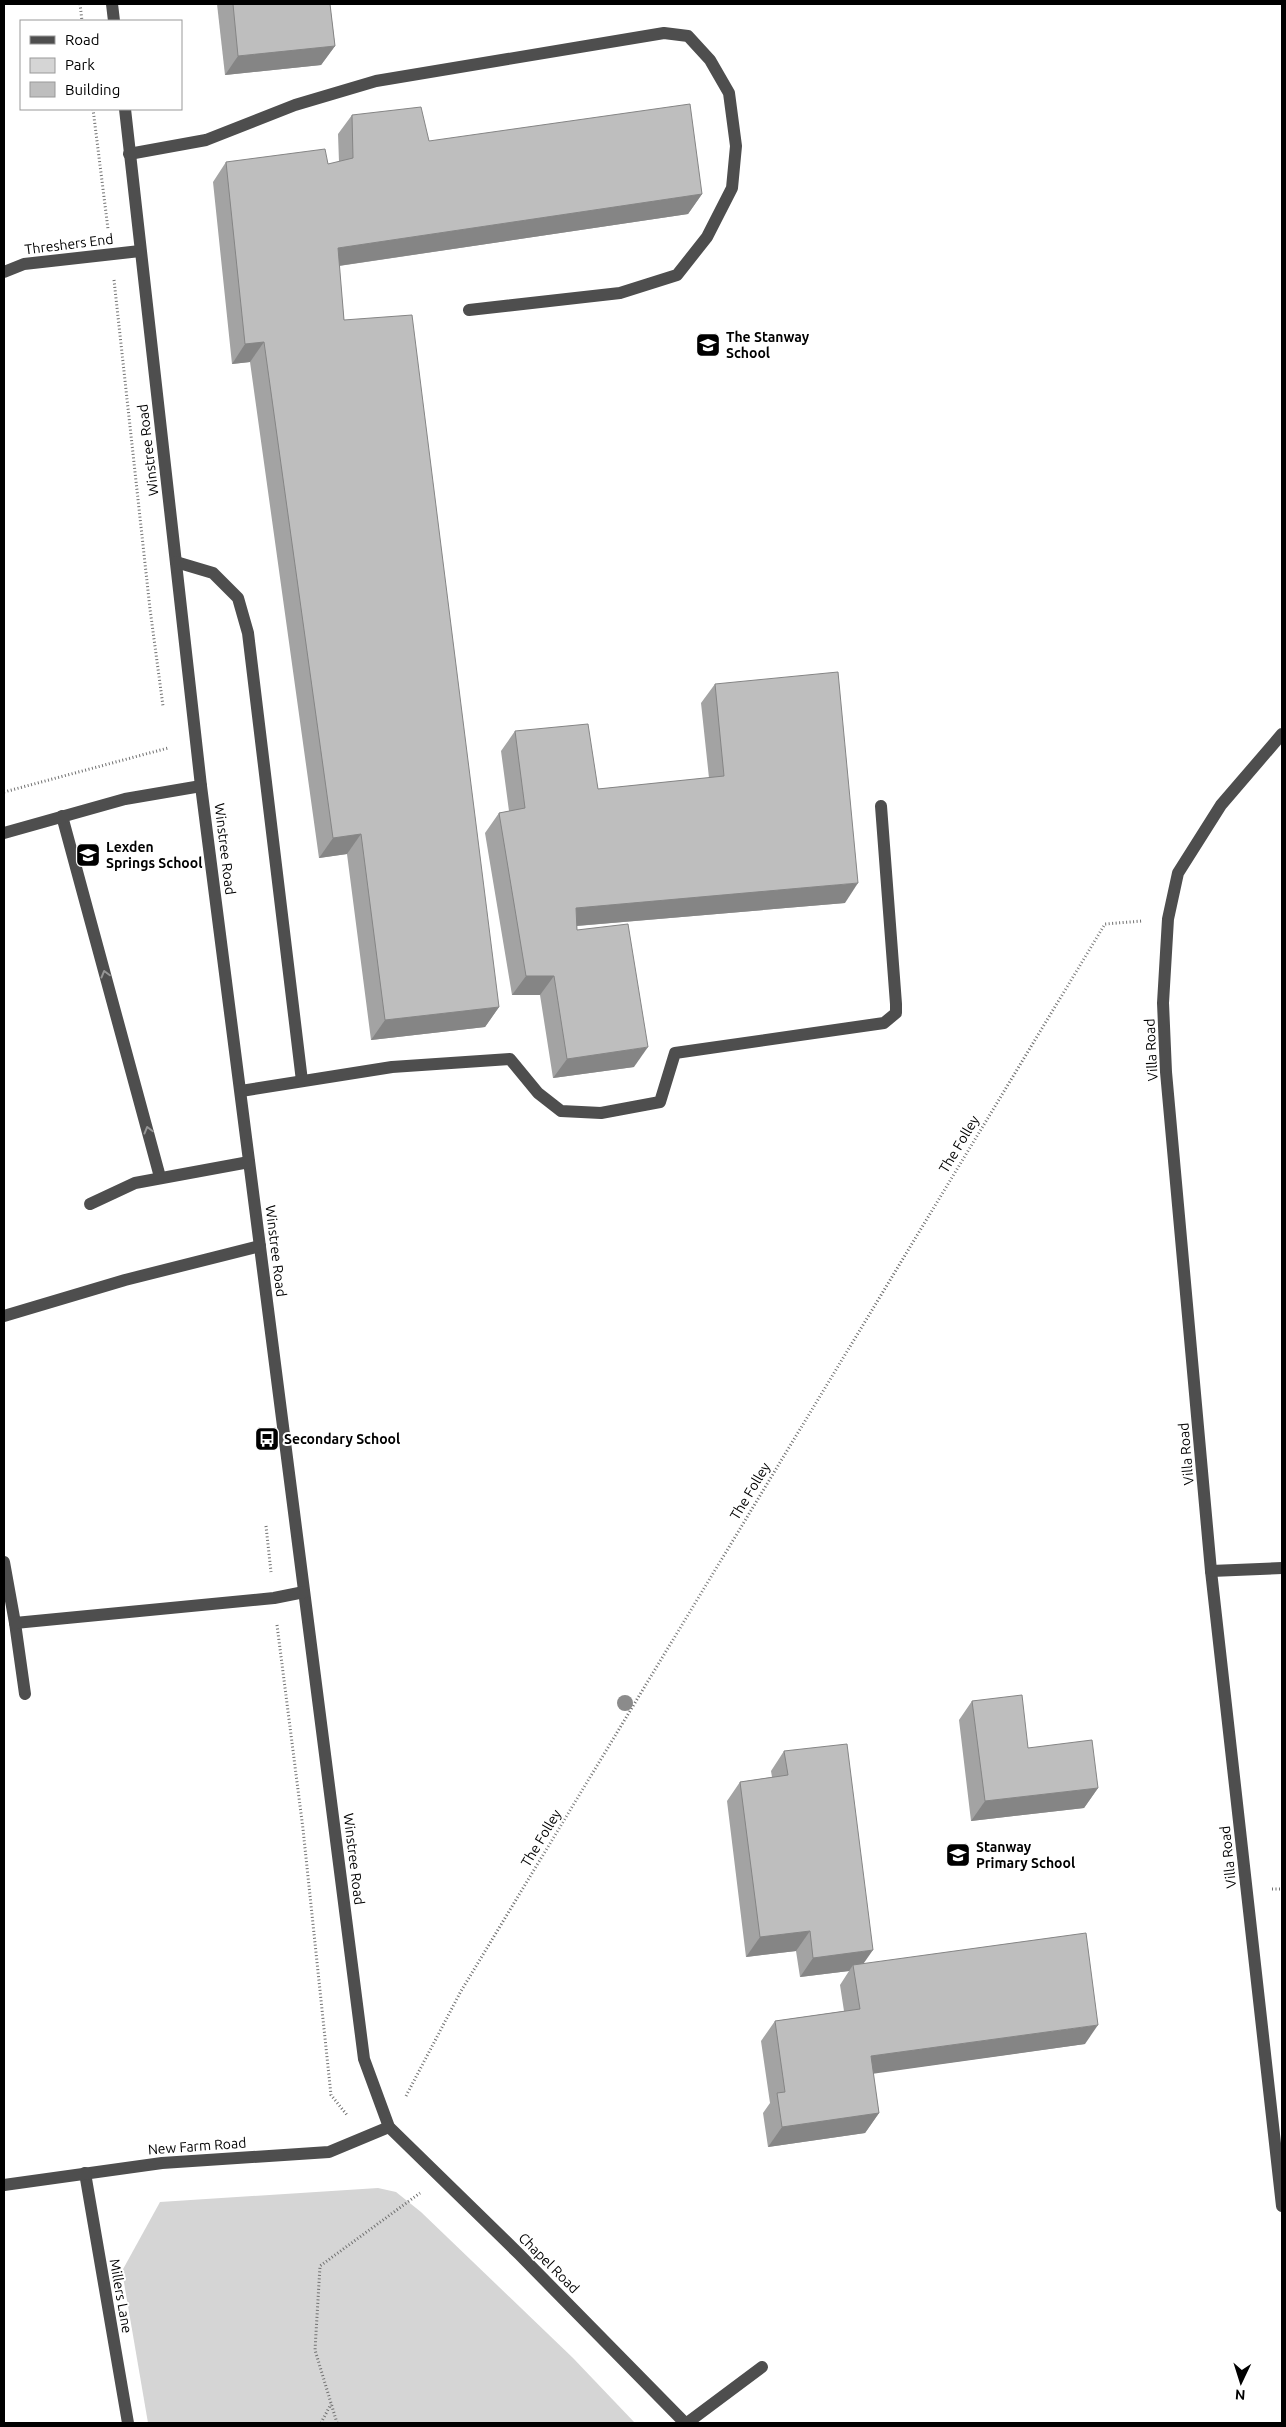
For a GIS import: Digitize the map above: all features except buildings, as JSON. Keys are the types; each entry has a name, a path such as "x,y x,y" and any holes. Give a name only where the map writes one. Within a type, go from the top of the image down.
{"street":[{"path":"112,4 114,20"},
{"path":"130,154 206,140 295,105 376,81 664,33 688,36 710,60 729,93 736,146 732,188 707,237 677,275 620,293 468,310"},
{"name":"Winstree Road","path":"124,110 201,786 364,2059 389,2127"},
{"name":"Threshers End","path":"4,272 24,264 140,251"},
{"path":"176,562 213,573 238,598 248,633 302,1081"},
{"name":"Villa Road","path":"1282,734 1221,805 1178,873 1168,920 1163,1003 1166,1072 1211,1571 1282,2206"},
{"path":"4,833 125,799 201,786"},
{"path":"240,1090 392,1067 510,1059 538,1093 561,1111 601,1113 660,1102 675,1053 884,1023 896,1013 896,1004 881,806"},
{"path":"62,816 160,1178"},
{"path":"90,1204 135,1183 250,1162"},
{"path":"4,1316 125,1280 260,1246"},
{"path":"4,1562 15,1623 24,1694"},
{"path":"1211,1571 1282,1568"},
{"path":"15,1623 274,1598 304,1592"},
{"name":"New Farm Road","path":"4,2185 162,2163 329,2152 389,2127"},
{"name":"Chapel Road","path":"389,2127 520,2254 686,2423"},
{"name":"Millers Lane","path":"85,2173 128,2423"},
{"path":"686,2423 762,2367"}],"path":[{"path":"80,4 82,20"},
{"path":"4,792 168,748"},
{"name":"The Folley","path":"389,2127 462,1992 1105,924 1168,920"},
{"path":"337,2423 315,2350 320,2266 441,2177"},
{"path":"321,2423 331,2403"}],"green space":[{"path":"378,2188 396,2192 421,2212 573,2358 635,2423 148,2423 122,2271 160,2202"}],"place":[{"name":"The Stanway School","path":"708,345"},
{"name":"Lexden Springs School","path":"88,855"},
{"name":"Secondary School","path":"267,1439"},
{"name":"Stanway Primary School","path":"958,1855"}]}
